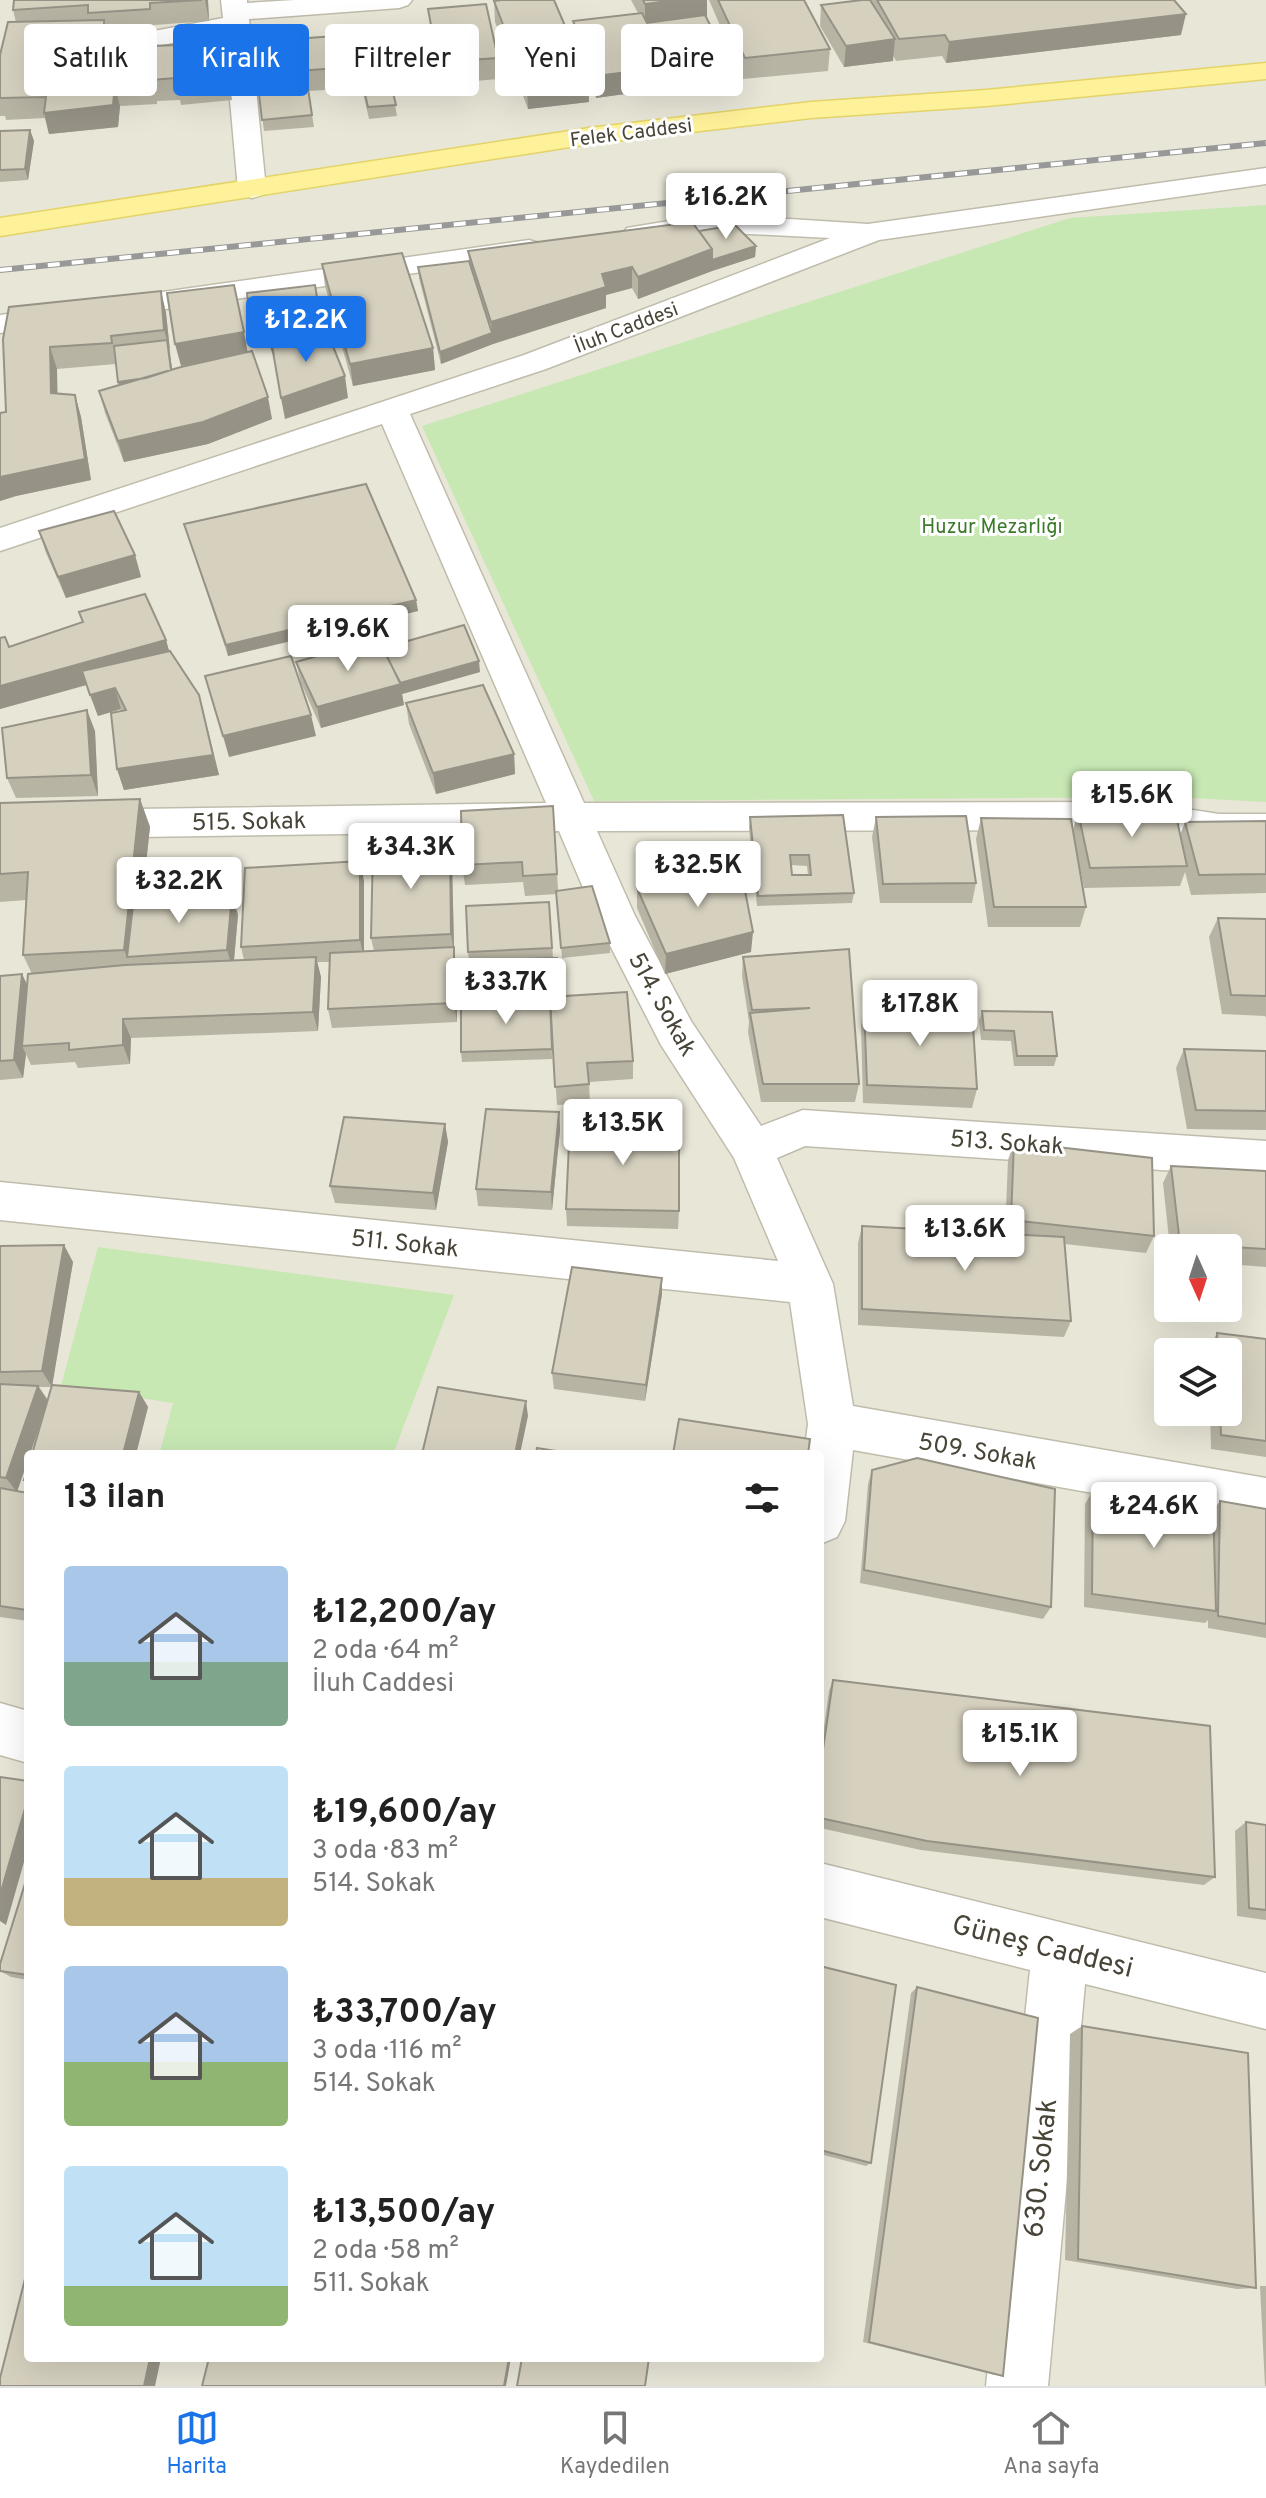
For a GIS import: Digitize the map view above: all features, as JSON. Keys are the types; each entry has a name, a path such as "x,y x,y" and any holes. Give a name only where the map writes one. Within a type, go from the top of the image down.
{"main road":[{"name":"Felek Caddesi","path":"0,227 589,136 795,112 1266,71"}],"street":[{"path":"157,37 235,12 399,0"},
{"path":"235,12 252,189"},
{"name":"İluh Caddesi","path":"0,540 535,362 873,232 1266,176"},
{"path":"602,239 711,223 873,232"},
{"path":"0,324 555,245"},
{"name":"514. Sokak","path":"393,411 570,817 676,1033 752,1149 810,1284 832,1424 824,1489"},
{"name":"515. Sokak","path":"0,825 570,817 1141,816 1219,828 1266,828"},
{"name":"513. Sokak","path":"752,1149 803,1128 1266,1159"},
{"name":"511. Sokak","path":"0,1201 810,1284"},
{"name":"509. Sokak","path":"832,1424 1266,1501"},
{"path":"0,1729 24,1736"},
{"name":"Güneş Caddesi","path":"824,1891 1266,2001"},
{"name":"630. Sokak","path":"1017,2386 1060,1949"}],"shaded area":[{"path":"0,0 1266,0 1266,2386 0,2386"}],"green space":[{"name":"Huzur Mezarlığı","path":"1266,205 1266,802 1172,797 594,801 422,426 1070,218"},
{"path":"98,1247 454,1295 395,1450 161,1450 173,1403 61,1386"}],"building":[{"path":"14,0 202,0 150,3 150,9 88,13 88,5 13,10"},
{"path":"554,0 564,24 503,24 494,1"},
{"path":"643,0 676,0 645,4"},
{"path":"718,0 804,0 830,49 745,58 743,24 729,24"},
{"path":"870,0 895,39 846,46 821,5"},
{"path":"877,0 1174,0 1186,14 949,42 945,35 899,39"},
{"path":"486,4 495,58 479,59 479,24 431,24 428,9"},
{"path":"642,13 647,23 705,15 710,24 621,24 621,73 605,75 605,24 574,24 573,21"},
{"path":"104,20 104,24 24,24 24,96 114,96 113,105 44,113 46,97 0,98 0,55 8,22"},
{"path":"325,37 325,69 309,70 309,38"},
{"path":"173,45 173,78 157,80 157,46"},
{"path":"309,95 312,115 262,120 259,96"},
{"path":"365,96 394,96 396,105 368,107"},
{"path":"30,130 25,169 0,170 0,131"},
{"path":"692,222 712,249 638,277 632,267 602,274 606,287 491,322 468,251"},
{"path":"735,225 756,246 712,260 712,249 699,231"},
{"path":"402,253 433,348 350,364 322,264"},
{"path":"469,261 492,333 440,352 418,267"},
{"path":"234,285 244,332 175,344 167,293"},
{"path":"315,285 326,334 272,346 274,356 265,326 251,328 247,293"},
{"path":"161,291 164,330 111,336 112,343 50,347 51,393 75,395 85,459 0,477 0,413 6,412 3,339 9,307"},
{"path":"328,334 345,376 281,398 272,346"},
{"path":"167,340 171,370 118,382 114,346"},
{"path":"252,351 268,397 203,422 118,441 99,391 181,367"},
{"path":"366,484 416,600 226,645 184,524"},
{"path":"114,511 135,555 58,577 39,531"},
{"path":"145,594 166,640 0,686 0,638 5,637 9,647 83,622 79,612"},
{"path":"464,625 479,661 400,683 383,648"},
{"path":"378,639 401,684 317,707 296,662"},
{"path":"170,651 199,695 213,755 117,769 111,713 126,710 115,688 90,695 82,671"},
{"path":"291,656 311,715 223,736 205,676"},
{"path":"483,685 514,754 433,773 406,703"},
{"path":"87,710 91,775 7,778 2,728"},
{"path":"140,799 124,950 23,955 28,872 0,874 0,803"},
{"path":"553,806 557,874 523,876 522,862 462,865 461,811"},
{"path":"1175,811 1187,866 1090,868 1078,812"},
{"path":"843,815 854,893 758,896 750,817","holes":["790,855 809,855 811,875 792,875"]},
{"path":"966,816 976,883 883,884 876,817"},
{"path":"981,818 1071,819 1086,907 994,907"},
{"path":"1266,821 1266,874 1199,875 1185,822"},
{"path":"450,844 451,934 371,938 373,847"},
{"path":"360,861 360,940 241,947 245,868"},
{"path":"740,865 753,932 666,954 637,888"},
{"path":"592,886 610,943 561,948 556,891"},
{"path":"232,895 227,950 127,957 134,897"},
{"path":"549,902 552,948 468,952 466,906"},
{"path":"1218,918 1266,919 1266,996 1231,995"},
{"path":"454,947 454,1003 328,1009 330,953"},
{"path":"849,949 859,1084 763,1084 750,1013 810,1008 752,1010 743,957"},
{"path":"316,957 313,1012 123,1019 123,1045 69,1050 69,1043 22,1046 28,974 125,965"},
{"path":"557,958 559,989 461,992 462,961"},
{"path":"22,974 14,1060 0,1061 0,976"},
{"path":"627,992 633,1061 587,1063 589,1084 555,1087 550,997"},
{"path":"550,1000 552,1049 461,1052 461,1004"},
{"path":"864,1006 972,1010 977,1089 867,1085"},
{"path":"982,1011 1052,1012 1057,1056 1017,1056 1014,1031 984,1030"},
{"path":"1184,1049 1266,1051 1266,1111 1196,1110"},
{"path":"486,1109 559,1112 551,1192 476,1189"},
{"path":"344,1117 445,1124 433,1193 330,1186"},
{"path":"570,1122 679,1125 679,1211 566,1209"},
{"path":"1014,1142 1152,1158 1154,1236 1011,1220"},
{"path":"1171,1166 1266,1171 1266,1249 1242,1248 1242,1234 1179,1234"},
{"path":"862,1226 1064,1237 1071,1321 862,1309"},
{"path":"64,1245 42,1371 0,1372 0,1246"},
{"path":"572,1267 662,1278 646,1385 552,1373"},
{"path":"1217,1333 1266,1339 1266,1441 1221,1435 1221,1426 1242,1426 1242,1338 1217,1338"},
{"path":"0,1384 38,1386 6,1478 0,1477"},
{"path":"52,1385 139,1392 124,1450 33,1450"},
{"path":"438,1387 526,1401 516,1450 423,1450"},
{"path":"679,1419 810,1439 809,1450 674,1450"},
{"path":"917,1458 1055,1489 1051,1607 864,1570 872,1470"},
{"path":"0,1488 24,1492 24,1610 0,1606"},
{"path":"1093,1490 1213,1505 1216,1611 1092,1594"},
{"path":"1220,1501 1266,1509 1266,1624 1218,1616"},
{"path":"833,1680 1210,1726 1215,1877 927,1841 824,1819 824,1742"},
{"path":"0,1777 24,1780 24,1812 0,1895"},
{"path":"1246,1822 1266,1825 1266,1910 1249,1908"},
{"path":"24,1887 24,1974 0,1971"},
{"path":"824,1967 896,1985 871,2163 824,2151"},
{"path":"917,1987 1038,2018 1003,2376 869,2342"},
{"path":"1082,2026 1248,2053 1256,2288 1078,2259"},
{"path":"24,2283 24,2362 149,2362 144,2386 0,2386"},
{"path":"208,2362 508,2362 504,2386 202,2386"},
{"path":"521,2362 648,2362 645,2386 517,2386"}],"railway":[{"path":"0,270 1266,143"}]}
